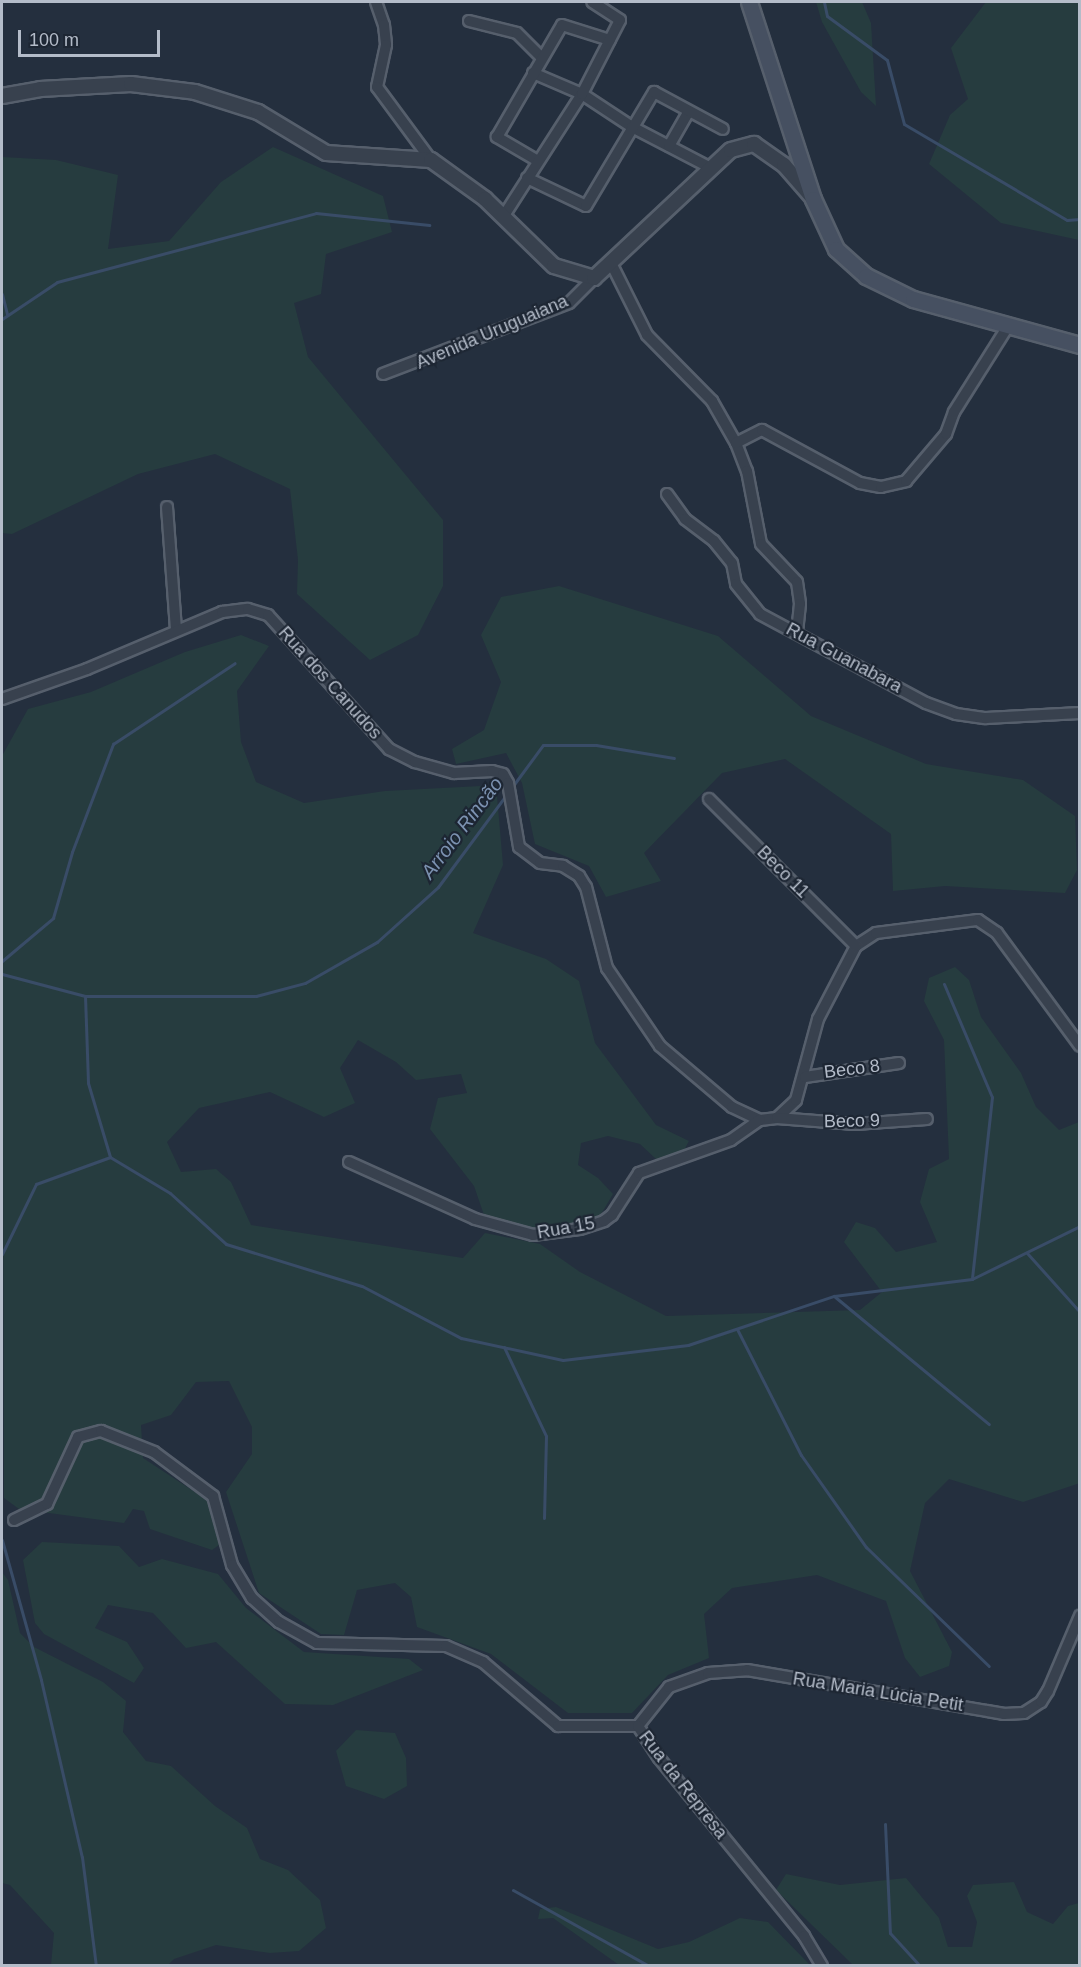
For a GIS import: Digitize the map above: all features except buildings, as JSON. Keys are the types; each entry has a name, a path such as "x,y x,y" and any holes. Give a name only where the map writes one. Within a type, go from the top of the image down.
{"main road":[{"path":"749,2 813,199 836,249 866,276 913,299 1007,328 1080,345"}],"street":[{"path":"376,2 384,25 386,45 377,87 431,160 503,217 554,266 594,278 612,265 709,167 731,150 754,144 784,165 813,199"},
{"path":"503,217 582,94 620,18 592,2"},
{"path":"469,21 517,33 542,58"},
{"path":"538,161 497,137 533,73 562,25 610,40"},
{"path":"533,73 582,94 632,127 709,167"},
{"path":"2,96 40,89 131,84 195,92 258,112 326,153 431,160"},
{"path":"527,178 586,206 592,202 632,127 654,92 723,129"},
{"path":"669,147 689,111"},
{"path":"612,265 647,335 712,401 736,443 747,471 761,544 797,582 800,604 797,632"},
{"name":"Avenida Uruguaiana","path":"383,374 568,303 594,278"},
{"path":"736,443 762,430 860,483 881,487 906,481 946,434 954,412 1007,328"},
{"name":"Rua Guanabara","path":"667,494 685,519 714,541 732,563 736,584 760,614 926,703 956,714 1021,719 1080,713"},
{"path":"167,507 177,630"},
{"name":"Rua dos Canudos","path":"2,699 87,669 222,612 248,609 268,615 389,749 416,762 454,773 492,771 503,774 508,783 519,847 540,863 563,866 579,876 586,887 608,968 660,1046 732,1107 760,1120"},
{"name":"Beco 11","path":"709,799 856,946"},
{"path":"760,1120 777,1118 796,1100 805,1077 818,1019 856,946 876,933 978,920 997,933 1080,1046"},
{"name":"Beco 8","path":"805,1077 899,1064"},
{"name":"Beco 9","path":"777,1118 855,1124 927,1119"},
{"name":"Rua 15","path":"349,1162 476,1219 533,1235 580,1229 603,1221 612,1215 639,1173 731,1140 760,1120"},
{"name":"Rua da Represa","path":"14,1520 46,1504 78,1437 101,1431 154,1452 213,1496 232,1565 252,1598 288,1627 317,1643 446,1646 483,1662 558,1726 638,1726 659,1758 804,1935 822,1965"},
{"name":"Rua Maria Lúcia Petit","path":"638,1726 669,1688 708,1673 747,1670 1004,1714 1024,1713 1041,1702 1048,1690 1080,1616"}],"green space":[{"path":"816,2 862,2 871,23 876,106 861,92 822,22"},
{"path":"986,2 1079,2 1079,240 1001,223 929,164 950,115 968,99 951,48"},
{"path":"273,147 383,196 392,232 326,254 321,294 294,303 308,357 443,520 443,586 418,635 370,660 297,594 298,560 290,489 215,454 138,474 12,534 2,533 2,157 56,160 118,175 108,249 169,241 221,182"},
{"path":"559,586 718,636 811,716 926,764 1023,780 1075,816 1077,870 1065,893 945,886 893,891 891,834 785,759 722,773 644,853 661,881 606,897 589,866 535,844 522,783 506,753 456,764 452,749 484,730 501,682 481,635 501,597"},
{"path":"241,635 269,646 237,691 241,742 256,782 304,803 385,791 481,786 497,796 503,865 473,933 546,959 579,981 595,1043 656,1125 689,1141 681,1156 657,1160 640,1144 608,1136 581,1143 578,1165 598,1178 613,1194 597,1221 541,1230 484,1215 474,1186 430,1129 438,1098 467,1093 461,1074 416,1080 396,1062 358,1040 340,1068 355,1103 324,1117 270,1092 199,1108 167,1142 181,1172 216,1169 231,1182 251,1225 463,1258 485,1233 540,1244 580,1272 666,1316 860,1310 882,1292 844,1242 856,1222 875,1228 896,1252 937,1242 920,1202 929,1169 949,1159 944,1040 924,1001 929,978 955,967 969,980 981,1017 1021,1073 1036,1107 1059,1130 1079,1122 1080,1483 1023,1502 949,1479 925,1503 910,1571 952,1652 949,1666 920,1677 905,1658 886,1601 817,1575 732,1588 704,1614 709,1658 668,1675 632,1713 568,1713 491,1654 417,1627 411,1597 395,1583 357,1590 344,1635 321,1634 259,1593 226,1492 252,1454 252,1427 229,1381 196,1382 171,1415 141,1425 143,1458 207,1500 219,1545 212,1550 150,1529 144,1511 133,1509 124,1523 19,1509 4,1498 2,756 28,709 91,692 185,652"},
{"path":"42,1542 119,1546 139,1567 162,1559 218,1574 246,1608 304,1652 409,1659 423,1670 333,1705 285,1704 216,1642 186,1648 153,1613 108,1605 95,1628 127,1642 144,1668 134,1683 44,1634 35,1623 23,1560"},
{"path":"2,1572 8,1580 20,1633 34,1647 103,1682 126,1701 123,1732 146,1761 171,1766 215,1806 247,1828 260,1859 288,1870 320,1900 326,1928 299,1951 270,1953 216,1945 174,1959 168,1965 51,1965 54,1933 10,1885 2,1883"},
{"path":"356,1730 395,1733 406,1758 407,1786 384,1799 346,1786 336,1751"},
{"path":"786,1874 840,1885 906,1878 939,1918 948,1947 972,1947 977,1922 967,1896 973,1885 1014,1882 1027,1912 1053,1924 1068,1906 1079,1903 1079,1965 853,1965 776,1890"},
{"path":"556,1907 658,1949 689,1942 740,1918 768,1922 810,1965 619,1965 553,1918 538,1919 540,1909"}],"waterway":[{"path":"824,2 827,16 887,60 904,124 1067,220 1080,219"},
{"path":"2,319 57,282 316,213 429,225"},
{"path":"2,294 7,314"},
{"path":"2,961 53,918 72,852 113,744 235,663"},
{"name":"Arroio Rincão","path":"512,787 543,745 596,745 674,758"},
{"name":"Arroio Rincão","path":"2,974 85,996 256,996 305,983 377,942 438,887 506,795"},
{"path":"944,984 992,1097 972,1279"},
{"path":"85,996 88,1083 110,1157 170,1193 226,1244 362,1286 461,1338 563,1360 688,1345 834,1296 972,1279 1080,1226"},
{"path":"2,1254 36,1184 110,1157"},
{"path":"1027,1253 1080,1312"},
{"path":"834,1296 989,1424"},
{"path":"737,1329 801,1455 866,1547 989,1666"},
{"path":"504,1347 546,1436 544,1518"},
{"path":"2,1540 41,1680 82,1857 96,1966"},
{"path":"885,1824 890,1933 920,1966"},
{"path":"513,1890 649,1966"}]}
